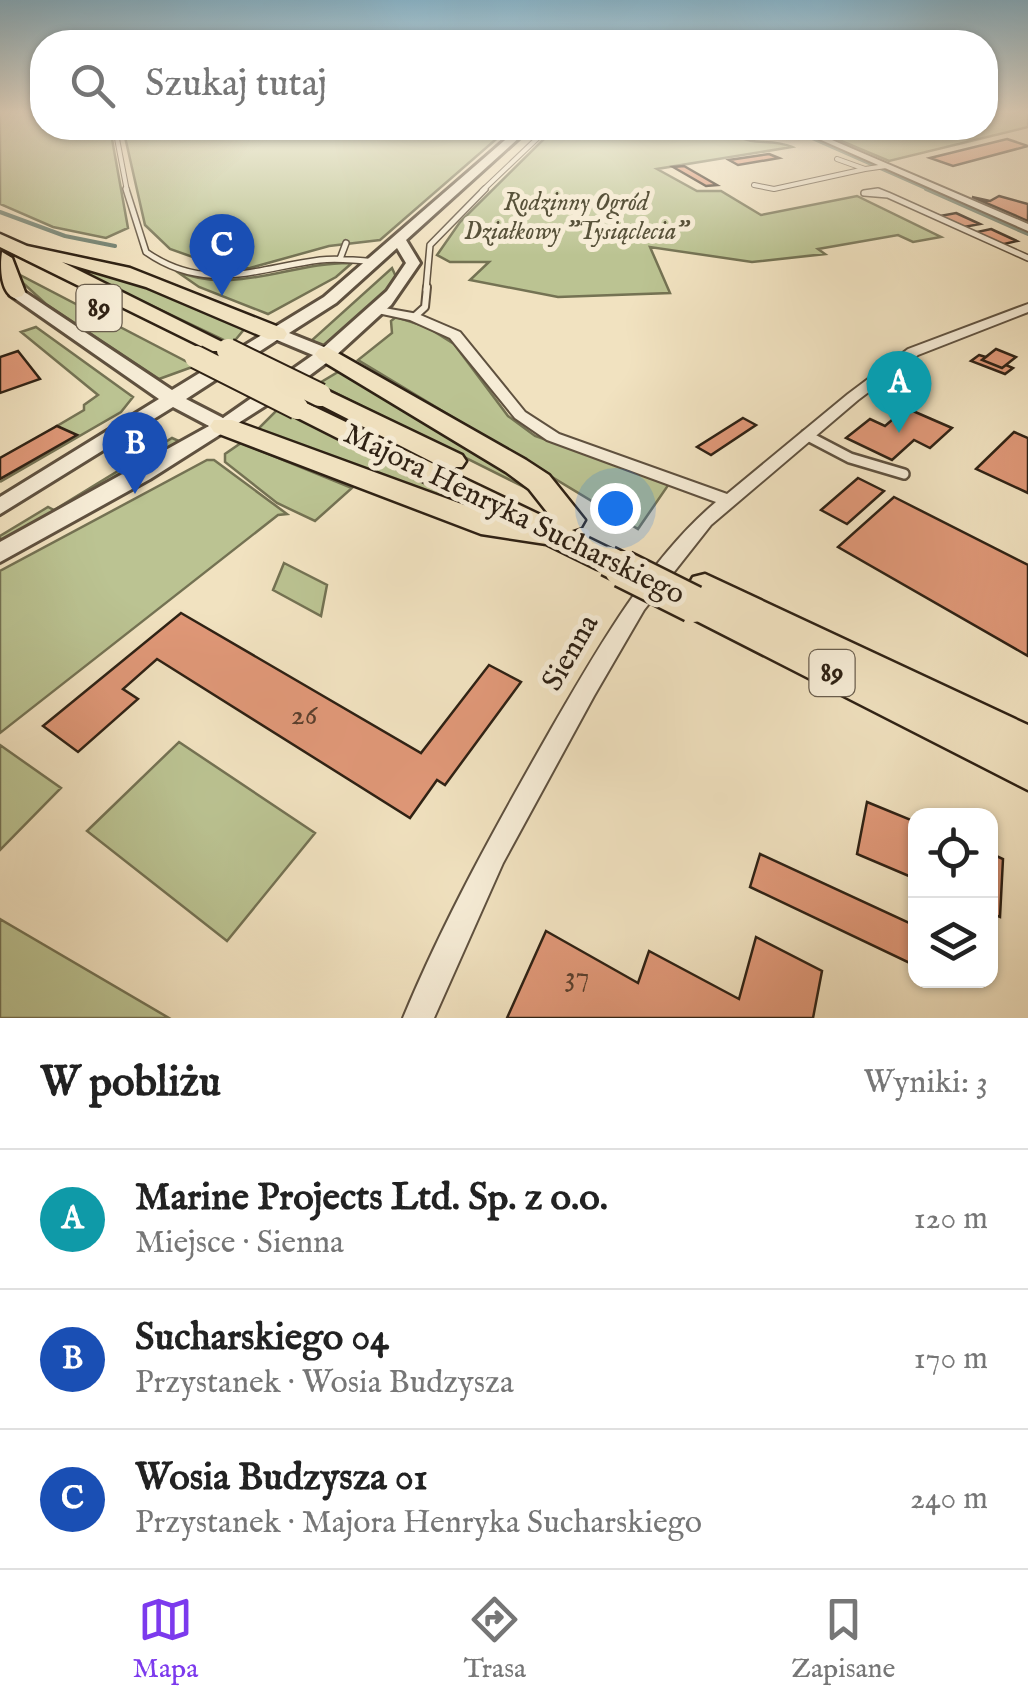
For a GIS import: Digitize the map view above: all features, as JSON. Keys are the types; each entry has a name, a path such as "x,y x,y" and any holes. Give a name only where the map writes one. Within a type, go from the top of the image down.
{"highway":[{"name":"Majora Henryka Sucharskiego","path":"1,252 24,251 208,351"},
{"path":"24,251 126,270 276,334"},
{"name":"Majora Henryka Sucharskiego","path":"1,252 975,731 1028,771"},
{"path":"1,252 8,287"},
{"path":"223,426 492,527 563,527 538,482 328,354"},
{"name":"Majora Henryka Sucharskiego","path":"975,731 1028,744"}],"street":[{"path":"0,507 330,300 490,160"},
{"path":"869,160 1028,228"},
{"path":"0,554 223,426 328,354 402,284 412,263 400,240"},
{"path":"376,262 410,270"},
{"path":"8,287 171,398 223,426"},
{"name":"Sienna","path":"418,1018 494,854 600,666 637,605 727,500 914,352 1028,308"},
{"path":"377,309 414,317 454,335 510,404 536,427 727,500"},
{"path":"276,334 328,354"}],"lane":[{"path":"122,160 144,248 150,255 197,275 224,280 340,259 376,262"},
{"path":"414,317 425,307 430,245 435,237 515,160"},
{"path":"840,160 868,168"},
{"path":"754,185 774,189 884,166"},
{"path":"888,194 1028,258"},
{"path":"340,259 346,243"},
{"path":"806,436 850,458 904,474"}],"green space":[{"path":"0,160 116,160 128,228 106,238 53,227 0,204"},
{"path":"130,160 473,160 380,240 329,246 250,268 227,269 170,249 145,225"},
{"name":"Rodzinny Ogród Działkowy \"Tysiąclecia\"","path":"523,160 715,160 657,169 697,191 721,191 761,215 857,196 941,237 913,242 898,235 818,249 825,254 752,262 650,247 670,293 558,297 470,280 489,262 450,262 437,255 460,222"},
{"path":"53,259 105,270 246,327 232,344"},
{"path":"352,263 336,277 268,314 199,287 176,271 198,278 242,279"},
{"path":"392,268 397,279 388,291 325,347 311,341"},
{"path":"12,273 195,366 159,379 46,304"},
{"path":"396,317 427,327 454,344 508,416 535,436 669,484 638,529 358,360 392,333 391,321"},
{"path":"36,327 133,397 121,412 0,482 76,436 57,426 84,410 84,405 98,395 21,332"},
{"path":"343,369 534,488 528,489 318,384"},
{"path":"278,409 503,520 256,431"},
{"path":"172,438 181,442 0,544 0,536 48,507 54,510"},
{"path":"241,443 352,488 315,521 277,503 225,462 225,454"},
{"path":"207,460 214,460 287,514 278,515 0,733 0,571"},
{"path":"284,563 327,585 321,616 273,590"},
{"path":"179,742 315,833 227,941 87,831"},
{"path":"0,745 61,788 0,850"},
{"path":"0,919 169,1018 0,1018"}],"building":[{"path":"729,160 732,160 770,160 738,165"},
{"path":"934,160 977,160 953,166"},
{"path":"684,166 717,185 706,186 673,167"},
{"path":"999,196 1028,204 1028,221 972,197 990,201"},
{"path":"956,213 980,224 964,227 940,216"},
{"path":"991,229 1017,241 1000,245 977,232"},
{"path":"996,349 1016,357 1002,368 982,360"},
{"path":"18,351 40,379 0,393 0,357"},
{"path":"979,355 1002,368 1013,368 1005,374 971,361"},
{"path":"906,408 952,428 930,448 914,440 892,460 846,438 870,419 885,426"},
{"path":"743,418 756,425 711,455 697,447"},
{"path":"57,426 77,435 0,479 0,458"},
{"path":"1014,432 1028,438 1028,493 976,469"},
{"path":"858,478 884,491 847,524 821,510"},
{"path":"894,497 1028,565 1028,656 838,547"},
{"path":"181,613 421,753 489,665 521,682 445,785 437,780 410,818 157,659 123,689 138,699 78,752 43,726"},
{"path":"867,802 908,819 908,876 857,854"},
{"path":"760,854 908,922 908,962 750,887"},
{"path":"998,857 1003,859 998,916"},
{"path":"546,931 638,983 649,951 739,999 756,937 822,971 813,1018 507,1018"}],"waterway":[{"path":"860,160 931,191"},
{"path":"926,189 1028,234"},
{"path":"0,212 65,236 115,246"}],"place":[{"name":"Wosia Budzysza 01","path":"222,296"},
{"name":"Marine Projects Ltd. Sp. z o.o.","path":"899,433"},
{"name":"Sucharskiego 04","path":"135,494"}]}
